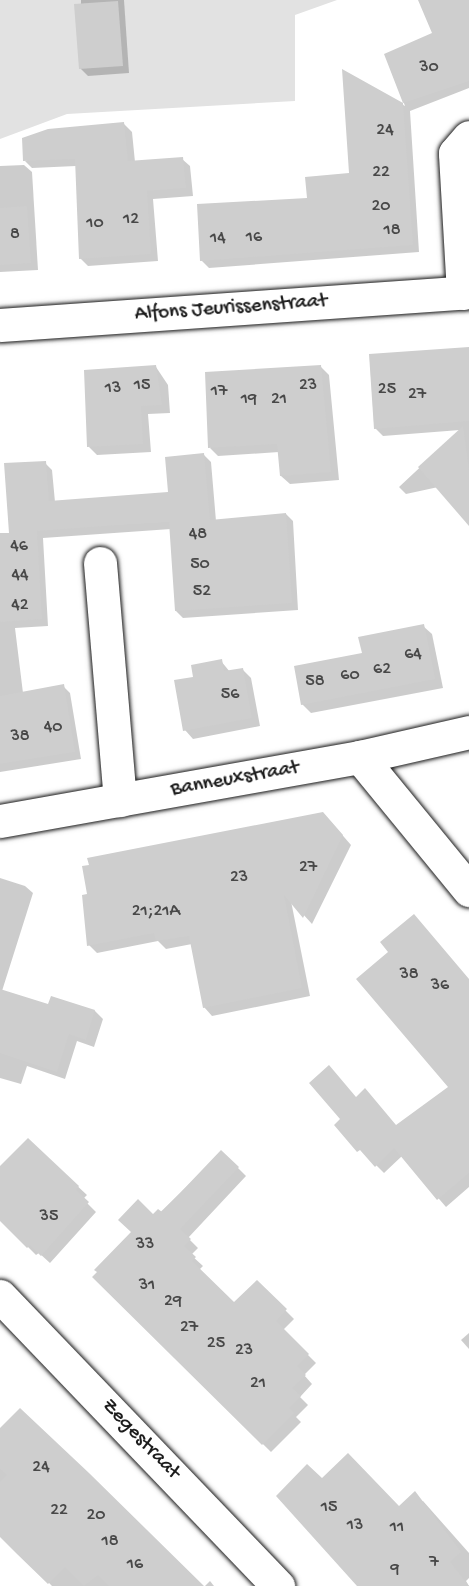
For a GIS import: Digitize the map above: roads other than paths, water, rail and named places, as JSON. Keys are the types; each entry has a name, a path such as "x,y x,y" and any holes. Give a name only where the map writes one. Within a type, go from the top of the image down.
{"street":[{"name":"Alfons Jeurissenstraat","path":"0,326 466,293 455,153 469,137"},
{"path":"100,563 120,800"},
{"name":"Banneuxstraat","path":"0,821 360,757 469,732"},
{"path":"360,757 469,891"},
{"name":"Zegestraat","path":"0,1296 278,1586"}]}
